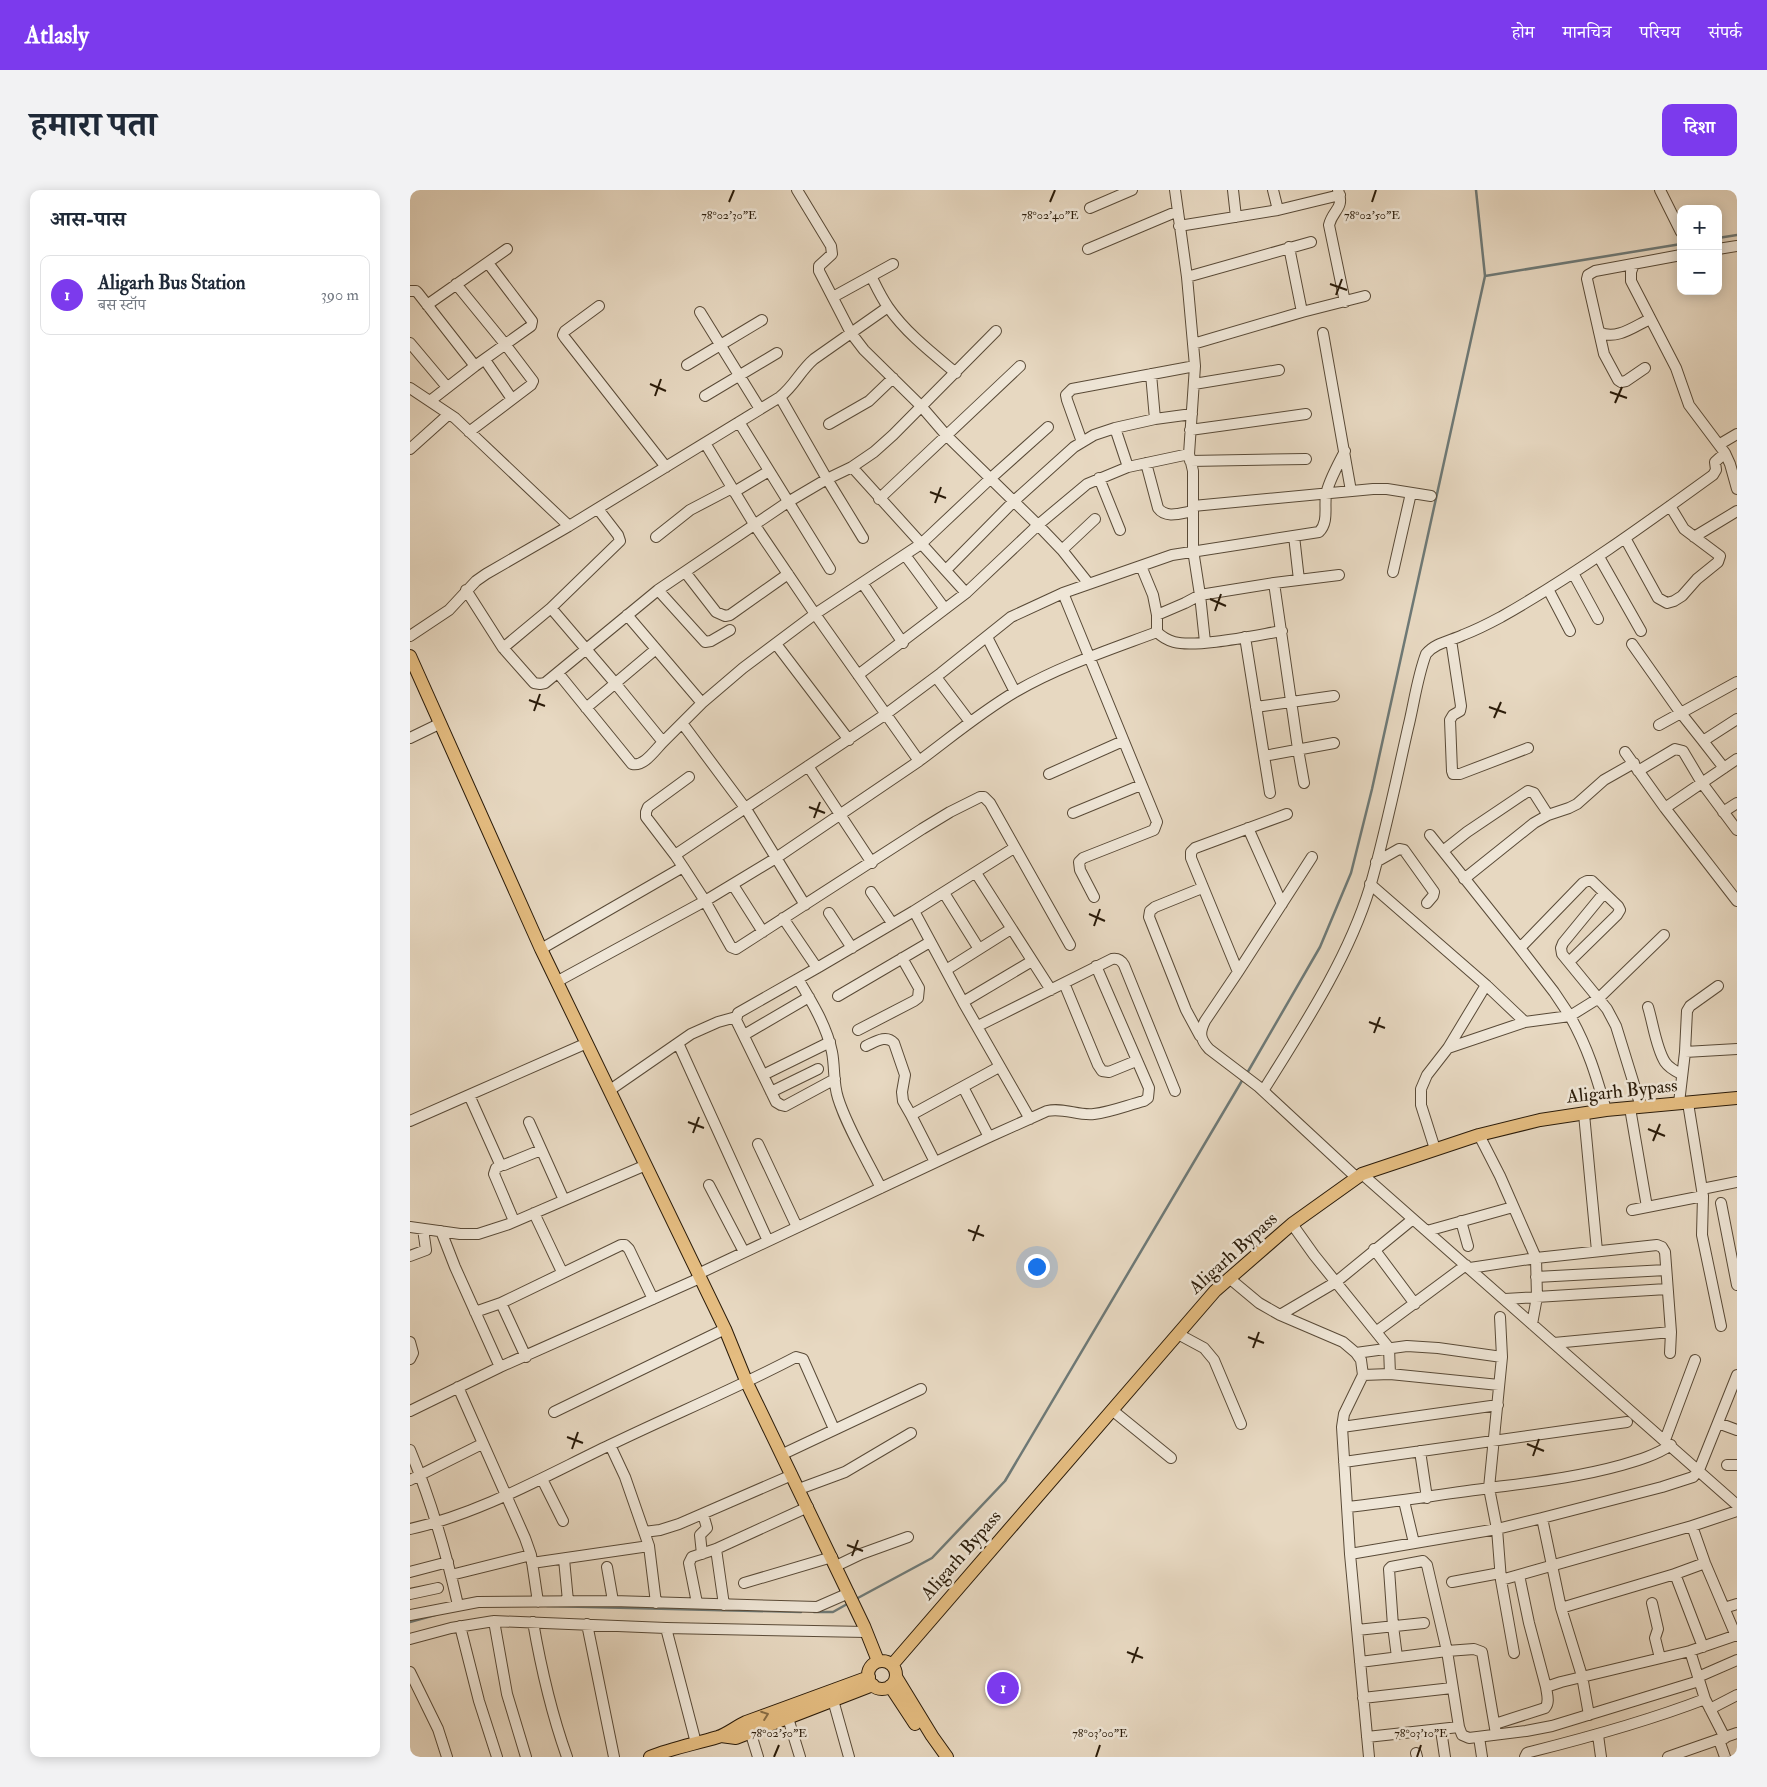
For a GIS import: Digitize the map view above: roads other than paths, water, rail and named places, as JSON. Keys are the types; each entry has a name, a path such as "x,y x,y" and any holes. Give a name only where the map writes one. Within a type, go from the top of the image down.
{"main road":[{"path":"410,656 413,671 541,949 725,1329 747,1383 783,1454 850,1596 878,1662"},
{"name":"Aligarh Bypass","path":"892,1676 1112,1410 1215,1291 1292,1224 1360,1176 1479,1135 1540,1120 1606,1110 1737,1098"},
{"path":"871,1681 870,1669 878,1662 885,1661 937,1757"},
{"path":"871,1681 881,1688 892,1676"},
{"path":"892,1676 947,1757"},
{"path":"721,1736 736,1738 833,1700 871,1681"},
{"path":"650,1757 721,1736 740,1724 871,1681"}],"street":[{"path":"797,190 831,246 832,254 819,266 818,271 851,334 946,434 1062,550 1089,584"},
{"path":"1090,208 1132,190"},
{"path":"1175,190 1187,277 1195,366 1189,458 1193,471 1194,550 1204,642"},
{"path":"1233,190 1236,217"},
{"path":"1273,190 1278,210"},
{"path":"1660,190 1677,224"},
{"path":"1179,226 1278,210 1339,192 1341,205 1329,225 1345,302"},
{"path":"1088,249 1178,211"},
{"path":"1187,277 1311,242"},
{"path":"1722,248 1737,246"},
{"path":"1290,247 1302,312"},
{"path":"427,305 507,249"},
{"path":"1645,368 1626,381 1621,382 1618,380 1604,354 1587,279 1588,275 1595,271 1677,257"},
{"path":"430,401 531,326 532,321 488,263"},
{"path":"833,297 893,264"},
{"path":"1634,264 1631,272 1631,282 1676,368 1688,404 1700,422 1722,448 1730,464 1737,489"},
{"path":"871,276 888,307 920,342 956,373"},
{"path":"456,284 533,381 531,385 469,432"},
{"path":"410,291 416,291 475,366"},
{"path":"1193,344 1302,312 1365,296"},
{"path":"599,306 565,331 565,338 666,466"},
{"path":"410,636 449,610 466,590 486,574 598,509 780,397 790,389 806,366 888,307"},
{"path":"700,312 760,409"},
{"path":"1599,332 1611,336 1619,334 1650,319"},
{"path":"687,365 762,320"},
{"path":"466,590 503,648 534,683 540,684 545,682 658,590 788,502 852,467 874,452 956,373 996,331"},
{"path":"1323,333 1352,491"},
{"path":"410,343 447,387"},
{"path":"705,396 777,353"},
{"path":"485,360 512,399"},
{"path":"879,499 1020,366"},
{"path":"1082,442 1067,400 1066,395 1068,391 1111,380 1195,366"},
{"path":"1194,384 1280,370"},
{"path":"1150,374 1155,419"},
{"path":"829,424 869,401 893,378"},
{"path":"410,388 449,414 569,526"},
{"path":"780,397 863,538"},
{"path":"410,449 449,414"},
{"path":"946,570 1014,500 1082,442 1094,435 1115,428 1155,419 1192,414"},
{"path":"1190,430 1306,414"},
{"path":"739,422 830,569"},
{"path":"558,673 632,764 642,763 702,703 743,668 815,614 922,544 990,478 1048,427"},
{"path":"1115,428 1128,467"},
{"path":"1261,1089 1286,1055 1346,948 1358,922 1376,862 1426,654 1431,649 1494,621 1548,589 1625,538 1713,475 1716,470 1715,462 1722,448 1737,434"},
{"path":"704,443 754,524 919,761"},
{"path":"675,855 886,714 1011,617 1063,593 1172,555 1194,550 1319,532 1325,522 1326,493 1344,451"},
{"path":"858,675 903,643 966,593 1075,493 1099,478 1128,467 1146,463 1189,458 1306,459"},
{"path":"1146,463 1158,508 1161,512 1169,515 1193,508 1352,491 1380,489 1431,496"},
{"path":"852,467 966,593"},
{"path":"656,537 690,510 769,471"},
{"path":"1099,478 1120,530"},
{"path":"1394,572 1411,492"},
{"path":"1625,538 1658,598 1667,602 1674,601 1682,596 1697,579 1720,559 1718,554 1684,529 1670,506"},
{"path":"503,648 551,608 620,541 618,535 598,509"},
{"path":"1694,537 1737,511"},
{"path":"1062,550 1095,519"},
{"path":"1294,536 1300,580"},
{"path":"905,555 945,609"},
{"path":"1598,557 1641,631"},
{"path":"1141,566 1153,595 1157,615 1157,632 1164,639 1175,643 1204,642 1282,631"},
{"path":"685,572 716,612 725,616 730,615 788,574"},
{"path":"1573,573 1598,619"},
{"path":"1157,615 1200,595 1339,575"},
{"path":"1274,583 1304,783"},
{"path":"862,584 903,643"},
{"path":"1548,589 1570,631"},
{"path":"658,590 705,642 711,641 730,630"},
{"path":"1063,593 1156,822 1154,830 1083,858 1079,862 1080,870 1094,897"},
{"path":"551,608 663,742"},
{"path":"627,615 702,703"},
{"path":"558,981 705,901 776,858 919,761 970,722 1015,692 1088,657 1157,632"},
{"path":"987,637 1015,692"},
{"path":"1245,637 1270,792"},
{"path":"1451,640 1461,706 1460,711 1453,715 1450,720 1453,774 1460,774 1528,748"},
{"path":"776,644 849,740"},
{"path":"1632,644 1680,712 1724,768"},
{"path":"586,708 656,649"},
{"path":"936,677 970,722"},
{"path":"1659,725 1737,682"},
{"path":"1256,707 1334,696"},
{"path":"1703,741 1737,719"},
{"path":"682,723 746,809 805,905"},
{"path":"410,738 439,724"},
{"path":"1049,774 1123,741"},
{"path":"1264,756 1334,743"},
{"path":"1464,879 1507,843 1548,815 1569,808 1604,780 1675,749 1683,751 1702,783 1737,830"},
{"path":"1625,752 1665,808 1737,901"},
{"path":"1665,808 1737,759"},
{"path":"808,766 872,863"},
{"path":"689,777 648,807 646,817 683,867 733,949 764,932 950,812 980,797 990,803 1070,945"},
{"path":"1073,813 1141,785"},
{"path":"1443,851 1475,826 1528,791 1534,793 1548,815"},
{"path":"1723,812 1737,803"},
{"path":"1238,972 1190,858 1191,852 1195,848 1286,814"},
{"path":"1248,828 1282,904"},
{"path":"1430,835 1520,948 1570,1016 1589,1053 1606,1110"},
{"path":"610,1090 703,1028 736,1016 738,1013 914,911 1014,848"},
{"path":"1376,862 1399,849 1404,850 1434,892 1427,903"},
{"path":"1200,1036 1205,1021 1312,857"},
{"path":"541,949 683,867"},
{"path":"976,873 1051,990"},
{"path":"1520,948 1583,883 1592,881 1620,910 1569,962"},
{"path":"1370,884 1486,985 1525,1022"},
{"path":"733,885 764,932"},
{"path":"1202,888 1154,907 1150,911 1149,917 1186,1010 1203,1042 1209,1049 1261,1089 1360,1176 1428,1231 1696,1473 1737,1505"},
{"path":"871,892 892,923"},
{"path":"944,892 979,948"},
{"path":"1604,893 1561,948 1562,954 1599,998 1616,1026 1636,1107 1646,1207"},
{"path":"914,911 963,1002 1030,1119"},
{"path":"829,913 852,948"},
{"path":"783,918 817,968"},
{"path":"946,970 1011,928"},
{"path":"1448,1048 1525,1022 1570,1016 1599,998 1664,934"},
{"path":"838,996 930,942"},
{"path":"858,1030 918,998 919,988 902,958"},
{"path":"978,1026 1112,958 1121,960 1175,1091"},
{"path":"963,1002 1032,961"},
{"path":"410,1411 500,1367 653,1299 744,1252 1030,1119 1055,1109 1072,1113 1095,1114 1144,1101 1148,1098 1149,1088 1096,966"},
{"path":"798,979 809,997 830,1042 837,1096 844,1114 881,1188"},
{"path":"1064,983 1102,1071 1109,1072 1136,1061"},
{"path":"1435,1149 1421,1105 1421,1089 1486,985"},
{"path":"1718,986 1690,1006 1687,1011 1685,1052 1681,1074 1683,1103 1703,1192 1702,1235 1720,1326"},
{"path":"744,1035 809,997"},
{"path":"1648,1007 1661,1054 1673,1070 1681,1074"},
{"path":"736,1016 776,1102 785,1106 835,1079"},
{"path":"866,1046 885,1038 894,1042 905,1075 902,1092 903,1101 935,1162"},
{"path":"410,1121 587,1042"},
{"path":"763,1075 830,1042"},
{"path":"678,1043 768,1241"},
{"path":"1685,1052 1737,1049"},
{"path":"911,1115 1000,1067"},
{"path":"771,1092 818,1069"},
{"path":"963,1087 990,1137"},
{"path":"469,1095 498,1161 502,1164"},
{"path":"1584,1114 1597,1252"},
{"path":"529,1122 564,1200"},
{"path":"1479,1135 1500,1176 1536,1258 1536,1297 1532,1324"},
{"path":"758,1144 797,1227"},
{"path":"514,1221 494,1177 494,1171 502,1164 541,1150"},
{"path":"410,1227 460,1234 478,1234 534,1213 646,1165"},
{"path":"1632,1210 1737,1182"},
{"path":"709,1185 744,1252"},
{"path":"1721,1203 1737,1285"},
{"path":"1428,1231 1513,1207"},
{"path":"534,1213 562,1272"},
{"path":"1280,1315 1336,1282 1413,1219"},
{"path":"1461,1221 1468,1246"},
{"path":"1292,1224 1314,1255 1389,1348 1390,1374"},
{"path":"410,1256 426,1250 423,1229"},
{"path":"441,1231 500,1367"},
{"path":"475,1312 501,1303 621,1245 625,1245 629,1249 653,1299"},
{"path":"1377,1331 1468,1267 1657,1245 1662,1247 1665,1252 1671,1332 1670,1353"},
{"path":"1374,1250 1414,1304"},
{"path":"1536,1277 1666,1270"},
{"path":"1229,1278 1259,1304 1343,1342 1356,1352 1361,1360 1363,1375 1344,1414 1342,1427 1350,1554 1368,1757"},
{"path":"1505,1299 1667,1289"},
{"path":"501,1303 526,1356"},
{"path":"1500,1317 1502,1357 1489,1488 1497,1528 1501,1577 1514,1653"},
{"path":"554,1412 725,1329"},
{"path":"1554,1343 1671,1332"},
{"path":"1178,1334 1204,1348 1214,1360 1242,1424"},
{"path":"410,1342 413,1353 410,1358"},
{"path":"1356,1352 1407,1346 1438,1348 1502,1357"},
{"path":"410,1528 436,1523 506,1495 610,1445 747,1383 796,1357 800,1357 803,1360 834,1429"},
{"path":"1347,1507 1428,1498 1563,1478 1642,1459 1666,1446 1695,1360"},
{"path":"1363,1375 1390,1374 1499,1385"},
{"path":"1350,1554 1497,1528 1542,1518 1662,1487 1696,1473 1737,1375"},
{"path":"458,1387 482,1444 519,1521 531,1559 538,1602"},
{"path":"783,1454 921,1389"},
{"path":"1342,1427 1498,1406"},
{"path":"1112,1410 1171,1458"},
{"path":"1344,1462 1627,1422"},
{"path":"1718,1423 1737,1430"},
{"path":"799,1488 845,1472 911,1433"},
{"path":"410,1480 482,1444"},
{"path":"610,1445 625,1477 649,1546 656,1603"},
{"path":"410,1450 421,1476 436,1523 458,1605"},
{"path":"1420,1451 1428,1498"},
{"path":"644,1532 660,1530 702,1514 792,1475"},
{"path":"542,1479 563,1521"},
{"path":"1404,1501 1414,1543"},
{"path":"697,1603 689,1563 692,1557 716,1549 808,1507"},
{"path":"1452,1582 1519,1575 1692,1526 1737,1511"},
{"path":"702,1514 707,1528 700,1535 702,1554"},
{"path":"1542,1518 1561,1608 1582,1676 1589,1715"},
{"path":"1546,1688 1582,1676 1690,1651 1736,1636 1692,1526"},
{"path":"744,1583 834,1562 908,1537"},
{"path":"451,1575 531,1559 564,1559 649,1546"},
{"path":"716,1549 724,1605"},
{"path":"564,1559 568,1601"},
{"path":"1397,1657 1388,1569 1423,1561 1427,1565 1447,1651 1452,1688 1462,1736 1466,1738 1479,1737 1545,1708 1548,1705 1546,1688 1519,1575"},
{"path":"410,1572 448,1562"},
{"path":"1561,1608 1706,1563"},
{"path":"607,1567 613,1601"},
{"path":"1675,1574 1703,1647"},
{"path":"410,1594 438,1588"},
{"path":"410,1615 478,1602 613,1601 817,1607 850,1596"},
{"path":"1652,1603 1658,1629 1655,1638 1660,1658"},
{"path":"1724,1608 1737,1604"},
{"path":"410,1639 460,1626 494,1621 666,1628 865,1629"},
{"path":"494,1621 507,1694 526,1757"},
{"path":"533,1622 547,1693 567,1757"},
{"path":"1357,1630 1424,1623"},
{"path":"587,1624 614,1757"},
{"path":"460,1626 479,1701 497,1757"},
{"path":"666,1628 696,1743"},
{"path":"1360,1662 1447,1651 1474,1649 1482,1652 1495,1729"},
{"path":"1690,1651 1705,1699 1722,1739 1725,1757"},
{"path":"1495,1729 1526,1731 1552,1726 1699,1679 1737,1660"},
{"path":"410,1672 438,1729 447,1757"},
{"path":"1363,1698 1452,1688"},
{"path":"1710,1709 1737,1695"},
{"path":"1525,1757 1530,1752 1598,1735 1667,1714 1705,1699"},
{"path":"833,1700 848,1757"},
{"path":"788,1718 800,1757"},
{"path":"1367,1737 1459,1727"},
{"path":"1441,1730 1445,1757"},
{"path":"750,1731 758,1757"},
{"path":"1668,1757 1737,1733"},
{"path":"1598,1735 1601,1757"},
{"path":"1479,1737 1482,1757"}],"waterway":[{"path":"1246,1075 1320,947 1351,873 1372,789 1485,276 1476,190"},
{"path":"1722,237 1737,235"},
{"path":"1485,276 1677,245"},
{"path":"856,1599 932,1558 1005,1481 1243,1079"},
{"path":"814,1612 833,1612 849,1603"},
{"path":"547,1606 801,1612"},
{"path":"410,1622 435,1615"}],"place":[{"name":"Aligarh Bus Station","path":"1003,1688"}]}
